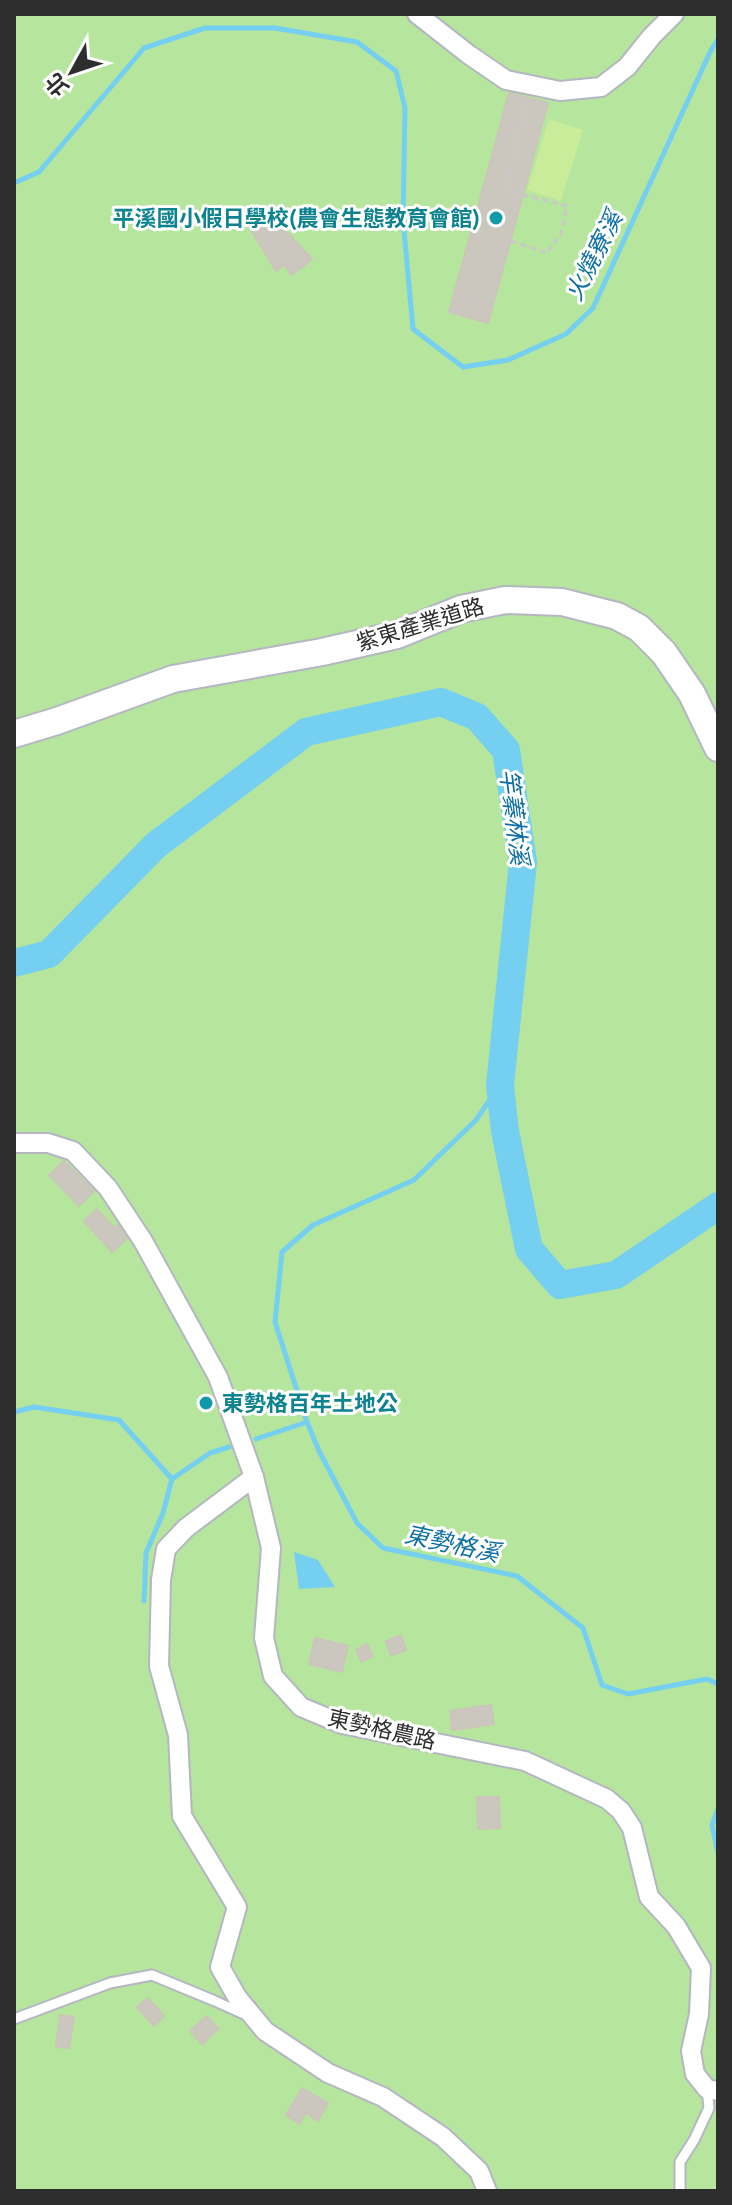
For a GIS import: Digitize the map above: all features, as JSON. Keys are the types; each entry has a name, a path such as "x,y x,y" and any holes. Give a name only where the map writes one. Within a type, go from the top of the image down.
{"street":[{"path":"417,14 506,80 560,91 601,87 627,67 674,14"},
{"name":"紫東產業道路","path":"14,734 173,679 397,635 461,609 505,600 562,602 617,616 639,628 664,653 692,694 718,748"},
{"name":"東勢格農路","path":"14,1143 48,1143 73,1151 108,1188 143,1241 218,1377 254,1477 271,1548 264,1638 273,1676 301,1707 342,1724 525,1761 607,1799 621,1811 632,1828 649,1897 676,1926 701,1968 699,2014 691,2051 695,2074 712,2090"},
{"path":"254,1477 186,1528 166,1549 161,1580 159,1666 178,1735 182,1816 237,1907 220,1967 237,1997 265,2031 328,2073 383,2097 443,2137 479,2171 487,2191"}],"lane":[{"path":"14,2019 110,1983 152,1975 259,2022"},
{"path":"680,2191 680,2162 709,2108 712,2090"}],"path":[{"path":"511,241 547,253 561,233 567,206 505,190 532,85"}],"green space":[{"path":"14,14 718,14 718,2191 14,2191"},
{"path":"549,119 583,130 561,201 527,190"}],"water":[{"path":"294,1552 318,1560 335,1587 299,1589"}],"building":[{"name":"平溪國小假日學校(農會生態教育會館)","path":"509,93 548,103 488,323 449,312"},
{"path":"263,207 312,259 292,275 284,265 276,271 246,222"},
{"path":"64,1161 94,1191 79,1206 49,1175"},
{"path":"97,1209 114,1228 118,1225 127,1238 112,1252 84,1221"},
{"path":"401,1635 406,1650 391,1656 386,1641"},
{"path":"315,1638 348,1646 342,1672 309,1664"},
{"path":"367,1644 373,1656 361,1662 356,1650"},
{"path":"491,1705 494,1724 452,1730 450,1711"},
{"path":"477,1797 499,1797 500,1828 478,1829"},
{"path":"148,1998 164,2016 154,2026 137,2007"},
{"path":"60,2015 74,2017 69,2048 56,2047"},
{"path":"207,2016 218,2029 202,2044 190,2031"},
{"path":"302,2088 328,2103 318,2121 306,2113 299,2124 286,2115"}],"waterway":[{"name":"火燒寮溪","path":"14,183 39,172 144,48 205,28 275,28 357,42 396,71 405,108 403,220 413,329 463,367 508,360 566,334 593,308 718,39"},
{"name":"竿蓁林溪","path":"14,963 49,954 156,845 306,732 441,702 477,717 506,750 523,862 500,1085 505,1131 529,1249 560,1285 616,1275 718,1206"},
{"name":"東勢格溪","path":"500,1085 476,1120 414,1180 313,1225 282,1252 275,1322 307,1422 357,1523 383,1548 517,1576 583,1628 602,1685 628,1694 707,1679 718,1684"},
{"path":"14,1412 34,1407 119,1420 172,1479 210,1453 229,1447"},
{"path":"256,1439 307,1422"},
{"path":"144,1601 146,1553 163,1513 172,1479"},
{"name":"東勢格溪","path":"718,1809 712,1825 718,1853"}],"place":[{"name":"平溪國小假日學校(農會生態教育會館)","path":"496,218"},
{"name":"東勢格百年土地公","path":"206,1403"}]}
